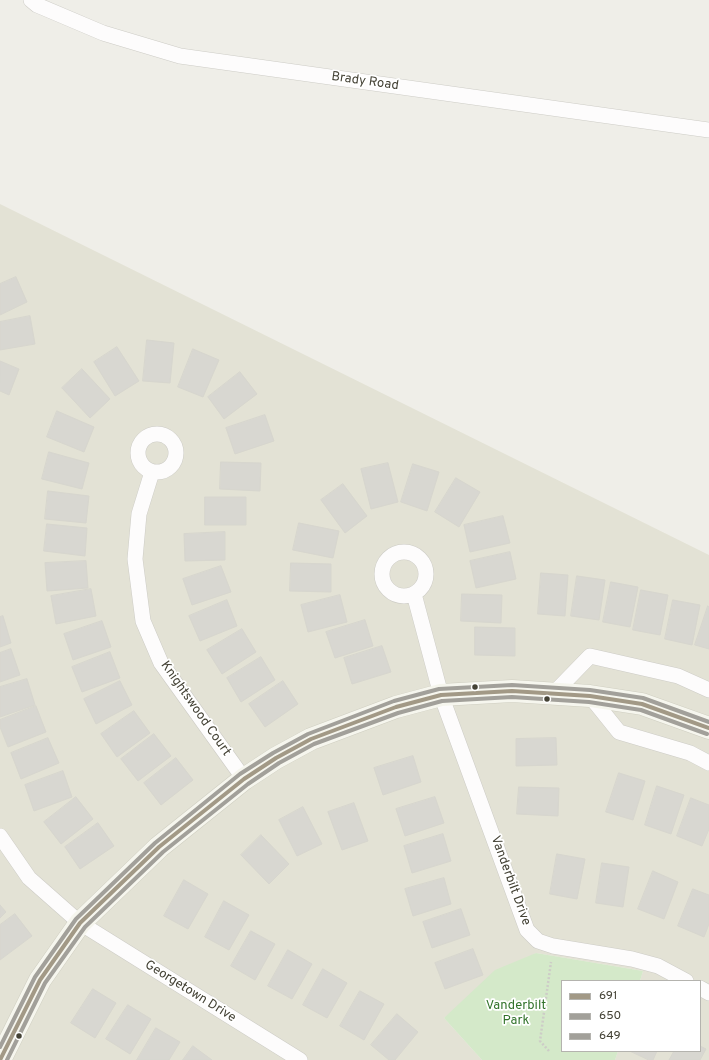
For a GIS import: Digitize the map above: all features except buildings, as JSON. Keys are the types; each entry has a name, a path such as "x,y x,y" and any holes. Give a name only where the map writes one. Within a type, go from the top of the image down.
{"street":[{"name":"Brady Road","path":"31,0 37,5 103,33 180,56 709,130"},
{"name":"Knightswood Court","path":"152,472 139,514 136,559 143,620 161,663 244,779"},
{"name":"Vanderbilt Drive","path":"414,594 441,695 527,930 538,941 553,946 632,959 658,966 684,980"},
{"path":"554,693 590,656 678,676 709,690"},
{"path":"0,1060 40,980 80,923 159,847 244,779 276,758 311,739 396,707 441,695 512,691 590,696 642,704 709,728"},
{"path":"590,696 620,732 690,753 709,763"},
{"name":"Georgetown Drive","path":"0,836 29,878 80,923 300,1060"}],"path":[{"path":"549,1051 540,1041 553,946"}],"shaded area":[{"path":"0,204 709,555 709,1060 615,1060 618,1052 701,1052 701,980 640,980 643,971 536,953 444,1018 482,1060 0,1060"}],"green space":[{"name":"Vanderbilt Park","path":"536,953 643,971 640,980 561,980 561,1052 618,1052 615,1060 482,1060 444,1018 495,970"}],"transit line":[{"name":"649","path":"0,1047 35,977 76,919 155,843 240,774 273,753 308,734 394,701 439,689 512,685 590,690 643,698 709,722"},
{"name":"691","path":"0,1060 40,980 80,923 159,847 244,779 276,758 311,739 396,707 441,695 512,691 590,696 642,704 709,728"},
{"name":"650","path":"7,1060 45,983 85,927 163,852 248,784 279,763 314,744 398,713 442,701 512,697 589,702 641,710 707,734"}]}
